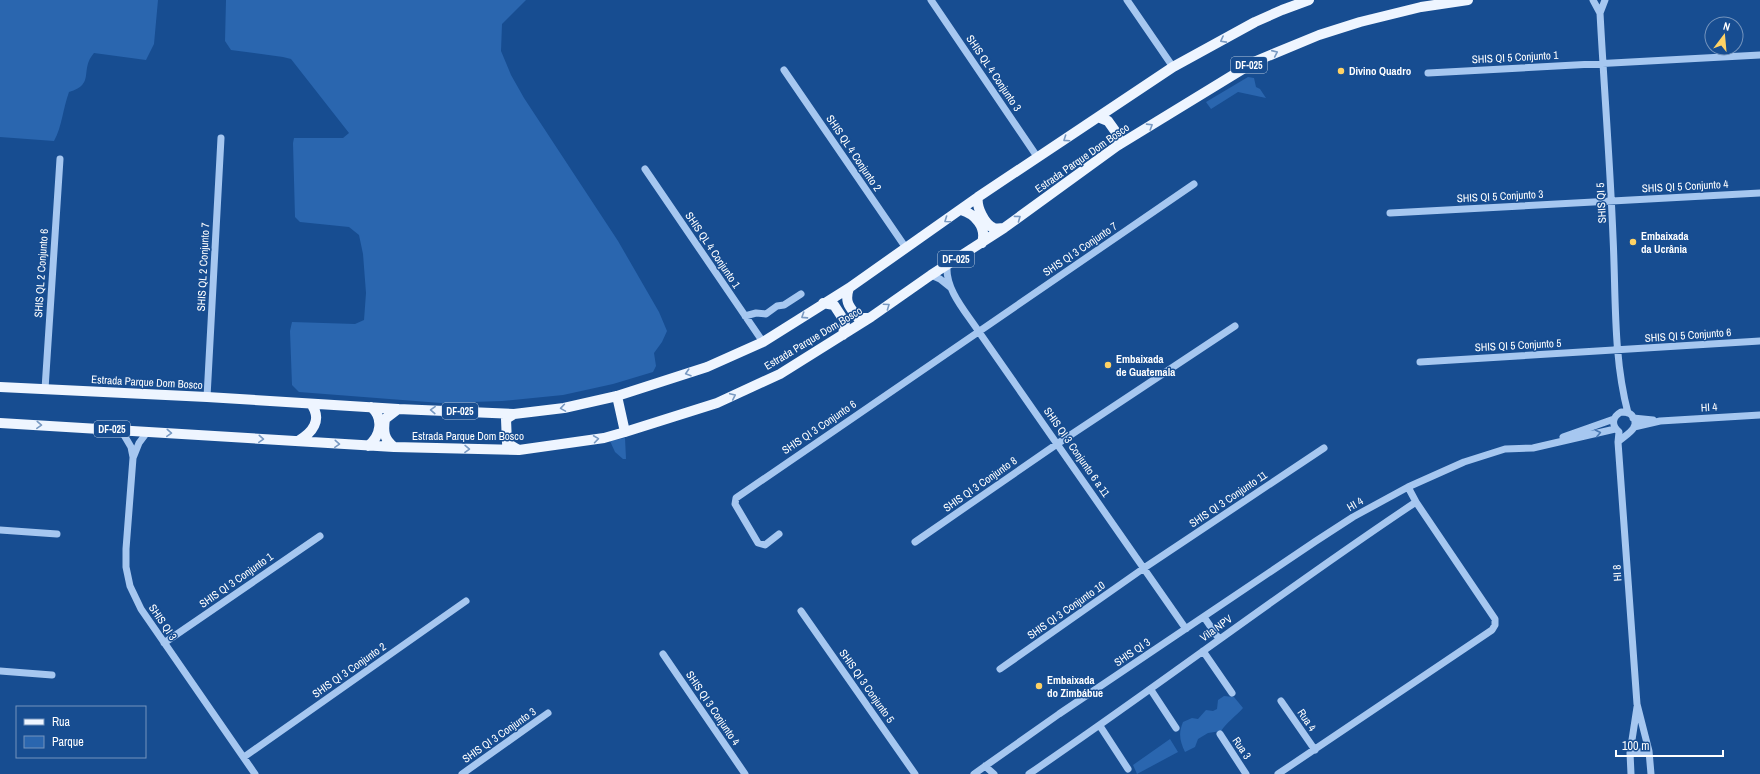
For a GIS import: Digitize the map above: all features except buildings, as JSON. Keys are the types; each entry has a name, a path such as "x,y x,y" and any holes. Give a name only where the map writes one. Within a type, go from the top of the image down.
{"main road":[{"name":"Estrada Parque Dom Bosco","path":"0,387 514,414 564,408 617,396 708,366 763,342 849,288 978,198 1173,67 1255,22 1309,0"},
{"name":"Estrada Parque Dom Bosco","path":"0,423 368,446 519,450 604,438 626,432 717,403 780,374 871,317 930,275 982,243 1117,146 1251,64 1284,49 1326,33 1421,6 1464,0"},
{"path":"1112,108 1113,116 1126,135 1132,137"},
{"path":"1098,118 1108,121 1118,135 1117,146"},
{"path":"978,198 978,207 990,226 997,229 1004,228"},
{"path":"961,210 974,215 983,231 982,243"},
{"path":"849,288 846,301 848,305 858,318 866,320 871,317"},
{"path":"823,303 834,306 844,322 843,335"},
{"path":"617,396 626,432"},
{"path":"298,441 313,430 316,423 314,408 311,404"},
{"path":"368,446 377,437 379,428 379,417 371,407"},
{"path":"394,447 388,442 383,429 385,419 398,409"},
{"path":"514,414 506,419 507,443 519,450"}],"street":[{"name":"SHIS QL 4 Conjunto 3","path":"931,0 1038,158"},
{"path":"1127,0 1173,67"},
{"name":"SHIS QI 5","path":"1593,0 1600,13"},
{"name":"SHIS QI 5","path":"1605,0 1600,13 1612,201 1618,350 1623,393 1634,427"},
{"name":"SHIS QI 5 Conjunto 1","path":"1428,73 1760,54"},
{"name":"SHIS QL 4 Conjunto 2","path":"784,70 906,248"},
{"name":"SHIS QL 2 Conjunto 7","path":"207,397 221,138"},
{"name":"SHIS QL 2 Conjunto 6","path":"45,389 60,159"},
{"name":"SHIS QL 4 Conjunto 1","path":"645,169 763,342"},
{"name":"SHIS QI 3 Conjunto 7","path":"979,332 1194,184"},
{"name":"SHIS QI 5 Conjunto 4","path":"1612,201 1760,193"},
{"name":"SHIS QI 5 Conjunto 3","path":"1390,213 1612,201"},
{"name":"SHIS QI 3 Conjunto 6 a 11","path":"947,264 947,277 950,287 979,332 1186,629"},
{"name":"SHIS QI 3 Conjunto 6 a 11","path":"930,275 940,279 950,287"},
{"path":"745,316 756,313 766,314 777,306 784,306 801,294"},
{"name":"SHIS QI 3 Conjunto 8","path":"915,542 1057,444 1235,326"},
{"name":"SHIS QI 3 Conjunto 6","path":"779,534 765,545 758,543 735,504 736,498 979,332"},
{"name":"SHIS QI 5 Conjunto 6","path":"1618,350 1760,342"},
{"name":"SHIS QI 5 Conjunto 5","path":"1420,362 1618,350"},
{"name":"SHIS QI 5","path":"1615,429 1616,416 1623,393"},
{"name":"HI 4","path":"1533,448 1616,416 1631,415 1660,421"},
{"name":"HI 4","path":"1634,427 1660,421 1760,415"},
{"path":"1618,442 1634,427"},
{"name":"HI 4","path":"1204,617 1353,517 1408,487 1464,462 1505,449 1533,448 1615,429"},
{"name":"HI 8","path":"1615,429 1619,432 1618,442 1638,704 1649,751 1651,774"},
{"name":"SHIS QI 3","path":"121,430 131,447 133,458 126,550 126,567 130,586 141,609 255,774"},
{"name":"SHIS QI 3","path":"133,458 139,443 148,432"},
{"name":"SHIS QI 3 Conjunto 11","path":"1144,568 1324,448"},
{"path":"1278,774 1492,630 1496,625 1495,619 1416,502 1408,487"},
{"name":"Vila NPV","path":"1029,774 1100,726 1219,639 1416,502"},
{"path":"0,530 57,534"},
{"name":"SHIS QI 3 Conjunto 1","path":"164,643 320,536"},
{"name":"SHIS QI 3 Conjunto 10","path":"1000,669 1144,568"},
{"name":"SHIS QI 3 Conjunto 2","path":"244,757 466,601"},
{"name":"SHIS QI 3 Conjunto 5","path":"801,611 915,774"},
{"path":"1204,617 1219,639"},
{"name":"SHIS QI 3","path":"974,774 1059,714 1204,617"},
{"path":"1203,651 1232,693"},
{"name":"SHIS QI 3 Conjunto 4","path":"663,654 745,774"},
{"path":"0,672 52,675"},
{"path":"1151,690 1176,728"},
{"name":"Rua 4","path":"1281,701 1314,750"},
{"name":"HI 8","path":"1631,774 1630,753 1638,704"},
{"name":"SHIS QI 3 Conjunto 3","path":"462,774 548,713"},
{"path":"1100,726 1128,769"},
{"name":"Rua 3","path":"1220,734 1246,774"},
{"path":"1630,753 1649,751"},
{"path":"985,766 994,774"}],"green space":[{"path":"0,0 158,0 154,44 146,60 94,53 88,65 85,81 77,89 69,92 59,130 54,141 0,137"},
{"path":"226,0 526,0 502,24 501,51 511,75 524,98 618,241 659,312 667,331 662,342 654,353 656,366 653,372 613,384 563,395 502,401 441,403 299,392 292,385 290,331 292,322 355,324 364,320 366,293 363,254 359,235 349,227 300,222 295,217 293,143 294,138 343,138 349,133 291,59 231,50 225,41"},
{"path":"1248,77 1254,78 1256,87 1260,89 1266,98 1238,92 1211,109 1206,102"},
{"path":"625,438 626,459 623,459 615,452 610,441"},
{"path":"1224,696 1234,697 1243,708 1226,724 1221,731 1208,733 1198,739 1195,747 1185,752 1180,737 1180,730 1183,722 1192,718 1198,719 1206,710 1213,711 1217,709 1218,700"},
{"path":"1170,739 1178,752 1137,774 1133,765"}],"place":[{"name":"Divino Quadro","path":"1341,71"},
{"name":"Embaixada da Ucrânia","path":"1633,242"},
{"name":"Embaixada de Guatemala","path":"1108,365"},
{"name":"Embaixada do Zimbábue","path":"1039,686"}]}
